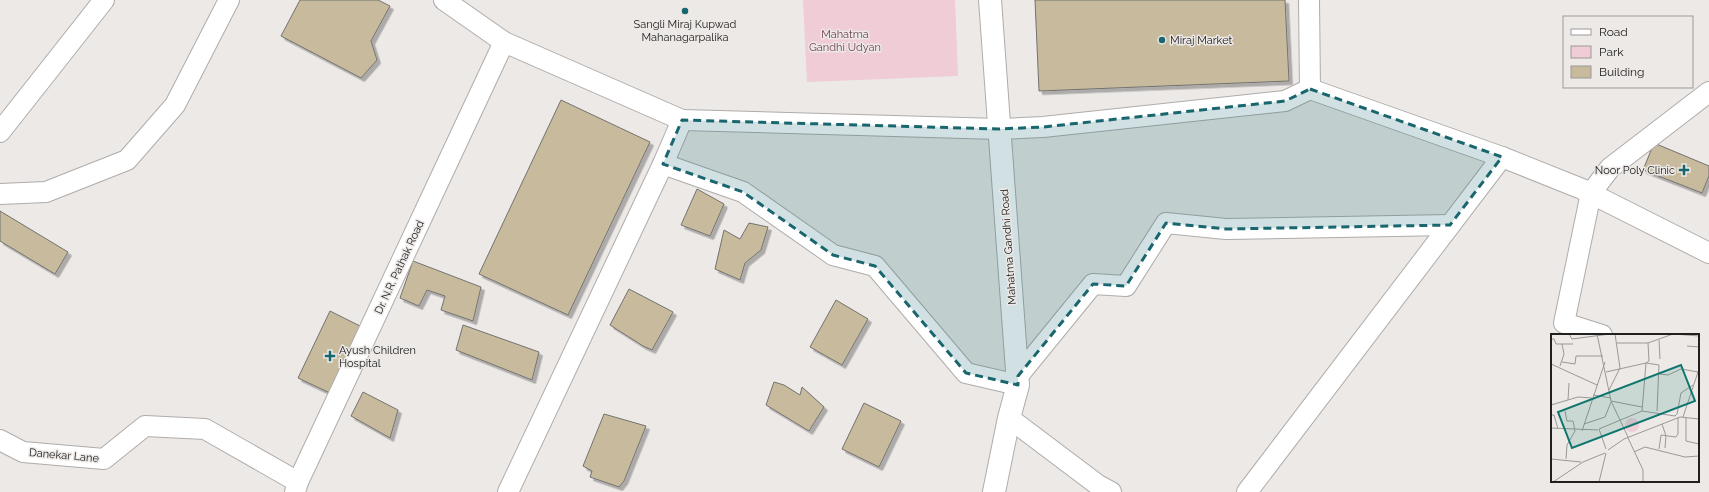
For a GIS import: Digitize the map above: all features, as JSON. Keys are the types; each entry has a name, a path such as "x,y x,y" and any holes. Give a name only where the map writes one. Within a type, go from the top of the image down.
{"main road":[{"name":"Mahatma Gandhi Road","path":"990,0 1018,380 994,492"}],"street":[{"path":"0,132 104,0"},
{"path":"0,194 46,192 127,160 175,105 229,0"},
{"path":"444,0 504,42 682,120 999,129 1043,127 1285,101 1310,89 1502,157 1591,193 1709,253"},
{"path":"1309,0 1310,89"},
{"name":"Dr. N.R. Pathak Road","path":"297,487 504,42"},
{"path":"1599,334 1564,323 1591,193 1610,168 1709,92"},
{"path":"508,492 663,164 682,120"},
{"path":"1247,492 1502,157"},
{"path":"663,164 743,192 833,254 875,266 966,373 1018,380 1093,284 1126,286 1166,223 1226,229 1450,225"},
{"path":"1009,418 1098,485 1111,492"},
{"name":"Danekar Lane","path":"0,440 23,452 104,459 145,426 204,429 297,487"}],"highlighted area":[{"path":"1310,89 1502,157 1450,225 1226,229 1166,223 1126,286 1093,284 1018,376 1018,385 966,373 875,266 833,255 743,192 663,164 682,120 999,129 1043,127 1285,101"}],"green space":[{"name":"Mahatma Gandhi Udyan","path":"803,0 955,0 958,76 807,82"}],"building":[{"path":"300,0 378,0 390,6 371,41 377,60 361,78 281,36"},
{"name":"Miraj Market","path":"1035,0 1285,0 1289,81 1039,91"},
{"path":"561,100 650,142 568,315 479,274"},
{"path":"1654,143 1709,166 1709,176 1702,193 1643,170"},
{"path":"697,189 724,204 710,236 681,225"},
{"path":"0,211 68,252 55,274 0,241"},
{"path":"749,223 768,227 761,250 745,263 740,280 715,269 724,230 740,239"},
{"path":"413,261 481,287 473,321 441,310 445,296 427,290 419,306 400,298"},
{"path":"629,289 673,312 652,350 610,325"},
{"path":"836,300 868,319 842,365 810,347"},
{"path":"330,311 362,327 330,393 298,378"},
{"path":"463,325 539,352 532,380 456,350"},
{"path":"774,382 784,385 800,395 802,387 824,407 809,431 766,405"},
{"path":"363,392 398,410 390,438 351,416"},
{"path":"864,403 901,421 879,467 842,449"},
{"path":"604,414 646,426 624,481 619,487 590,477 592,471 583,466"}],"place":[{"name":"Sangli Miraj Kupwad Mahanagarpalika","path":"685,11"},
{"name":"Miraj Market","path":"1162,40"},
{"name":"Noor Poly Clinic","path":"1684,170"},
{"name":"Ayush Children Hospital","path":"330,356"}]}
